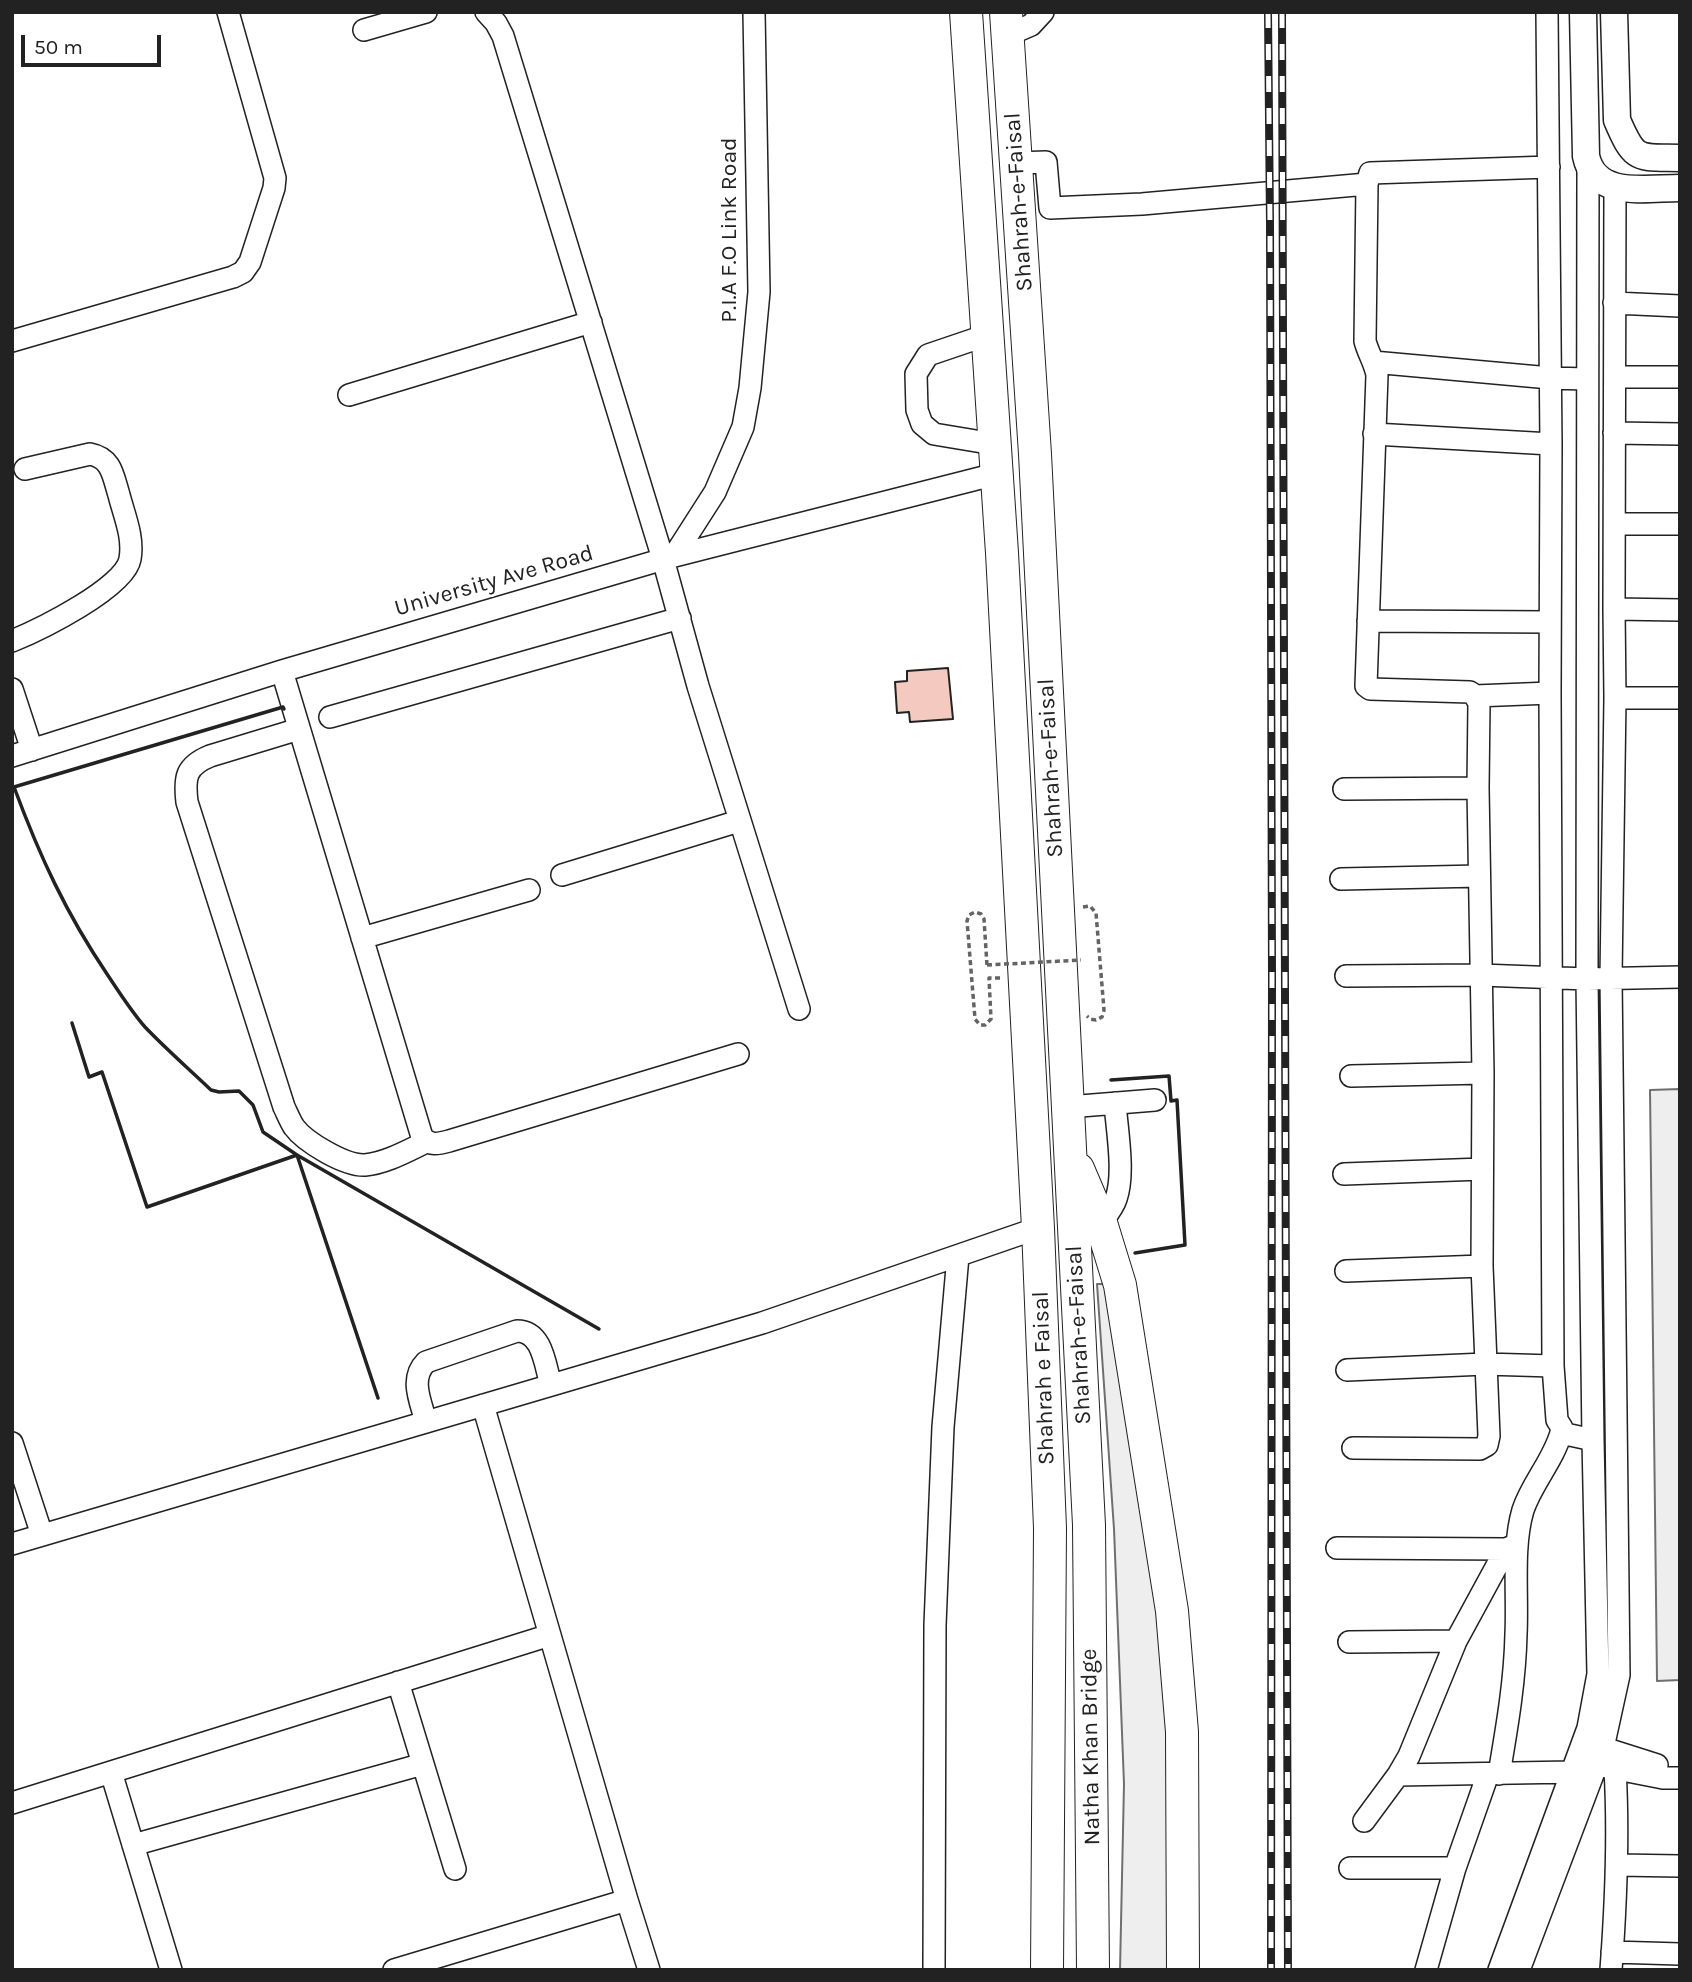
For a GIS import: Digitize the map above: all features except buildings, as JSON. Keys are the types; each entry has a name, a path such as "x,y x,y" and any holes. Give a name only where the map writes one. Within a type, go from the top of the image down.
{"highway":[{"name":"Shahrah-e-Faisal","path":"966,12 1002,554 1038,1228"},
{"name":"Shahrah-e-Faisal","path":"1007,24 1035,454 1089,1525"},
{"path":"1069,1148 1101,1223 1120,1285 1172,1611 1182,1732 1183,1970"},
{"name":"Shahrah e Faisal","path":"1038,1228 1051,1528"},
{"name":"Natha Khan Bridge","path":"1089,1525 1093,1970"},
{"name":"Natha Khan Bridge","path":"1047,1970 1051,1528"}],"main road":[{"path":"1583,12 1588,166 1596,178 1615,188 1680,188"},
{"path":"1614,12 1617,120 1623,134 1632,150 1642,157 1680,158"}],"street":[{"path":"13,338 233,277 243,272 250,262 275,178 228,12"},
{"path":"364,30 426,12"},
{"path":"486,12 503,36 591,322 669,557 680,618 698,686 799,1009"},
{"name":"P.I.A F.O Link Road","path":"669,557 715,492 743,427 750,388 759,292 754,12"},
{"path":"1007,24 1031,25 1043,12"},
{"path":"1364,1821 1409,1756 1456,1641 1511,1547 1523,1510 1536,1480 1558,1446 1562,1428 1557,1420 1553,1366 1549,692 1551,444 1546,12"},
{"path":"1016,163 1046,162 1049,208 1142,204 1367,184"},
{"path":"1588,166 1587,979 1598,1674 1588,1728 1591,1759 1618,1811 1611,1961 1680,1954"},
{"path":"1353,1448 1480,1449 1487,1445 1489,1436 1482,1266 1479,703 1470,692 1370,689 1366,684 1377,375 1365,341 1367,184 1370,173 1375,172 1549,167"},
{"path":"1519,1970 1619,1675 1611,977 1615,698 1615,188"},
{"path":"1614,303 1680,306"},
{"path":"349,395 591,322"},
{"path":"987,335 928,355 916,374 917,410 922,424 934,434 995,459"},
{"path":"1373,362 1587,379"},
{"path":"1615,377 1680,377"},
{"path":"1614,433 1680,434"},
{"path":"1374,434 1551,444"},
{"path":"12,641 39,630 83,604 116,580 130,561 130,537 107,461 90,454 25,469"},
{"name":"University Ave Road","path":"22,753 282,671 995,459"},
{"path":"1615,524 1680,524"},
{"path":"1550,558 1588,556"},
{"path":"1614,609 1680,610"},
{"path":"330,718 680,618"},
{"path":"1368,621 1550,622"},
{"path":"282,671 422,1137 426,1142"},
{"path":"12,689 22,753"},
{"path":"1475,696 1549,692"},
{"path":"1615,698 1680,698"},
{"path":"299,729 197,761 185,782 187,802 284,1107 294,1127 308,1141 348,1162 363,1165 385,1160 426,1142 437,1144 449,1141 738,1054"},
{"path":"1344,789 1478,788"},
{"path":"562,875 739,821"},
{"path":"1341,879 1479,876"},
{"path":"362,938 529,890"},
{"path":"1346,976 1481,975 1587,979 1680,977"},
{"path":"1351,1076 1483,1073"},
{"path":"1068,1107 1155,1100"},
{"path":"1101,1223 1115,1203 1120,1174 1115,1103"},
{"path":"1344,1174 1482,1169"},
{"path":"12,1544 761,1323 1038,1228"},
{"path":"934,1970 934,1625 943,1427 958,1256"},
{"path":"1346,1271 1482,1266"},
{"path":"426,1422 417,1383 420,1368 426,1362 517,1331 530,1335 539,1345 551,1385"},
{"path":"1347,1370 1485,1364 1553,1366"},
{"path":"483,1405 649,1970"},
{"path":"1561,1433 1593,1440"},
{"path":"12,1443 42,1535"},
{"path":"1337,1548 1511,1547"},
{"path":"1426,1970 1455,1868 1494,1774 1514,1670 1517,1582 1511,1547"},
{"path":"12,1803 550,1635"},
{"path":"1349,1642 1456,1641"},
{"path":"398,1682 455,1869"},
{"path":"1591,1759 1663,1778 1680,1778"},
{"path":"1499,1970 1591,1759"},
{"path":"1398,1775 1494,1774 1591,1759 1680,1768"},
{"path":"133,1845 423,1764"},
{"path":"111,1772 170,1970"},
{"path":"1617,1865 1680,1866"},
{"path":"1350,1868 1455,1868"},
{"path":"407,1968 627,1900"}],"path":[{"path":"1080,911 1086,906 1093,908 1096,913 1104,1010 1102,1017 1097,1020 1090,1019 1086,1013"},
{"path":"1025,976 989,978 991,1019 988,1024 978,1024 975,1019 967,921 969,915 975,912 981,914 984,919 987,965 1081,960"}],"shaded area":[{"path":"1680,1089 1680,1680 1657,1681 1650,1090"},
{"path":"1097,1284 1112,1284 1176,1736 1174,1970 1120,1970 1124,1784 1114,1529"}],"railway":[{"path":"1268,12 1272,974 1271,1970"},
{"path":"1282,12 1288,1970"}],"wall":[{"path":"284,709 283,707 14,787 55,884 92,951 135,1015 211,1090 239,1091 253,1105 263,1132 297,1155 599,1329"},
{"path":"72,1023 89,1077 102,1072 147,1207 297,1155"},
{"path":"1111,1080 1169,1076 1171,1101 1177,1100 1185,1245 1135,1253"},
{"path":"297,1155 378,1398"}]}
